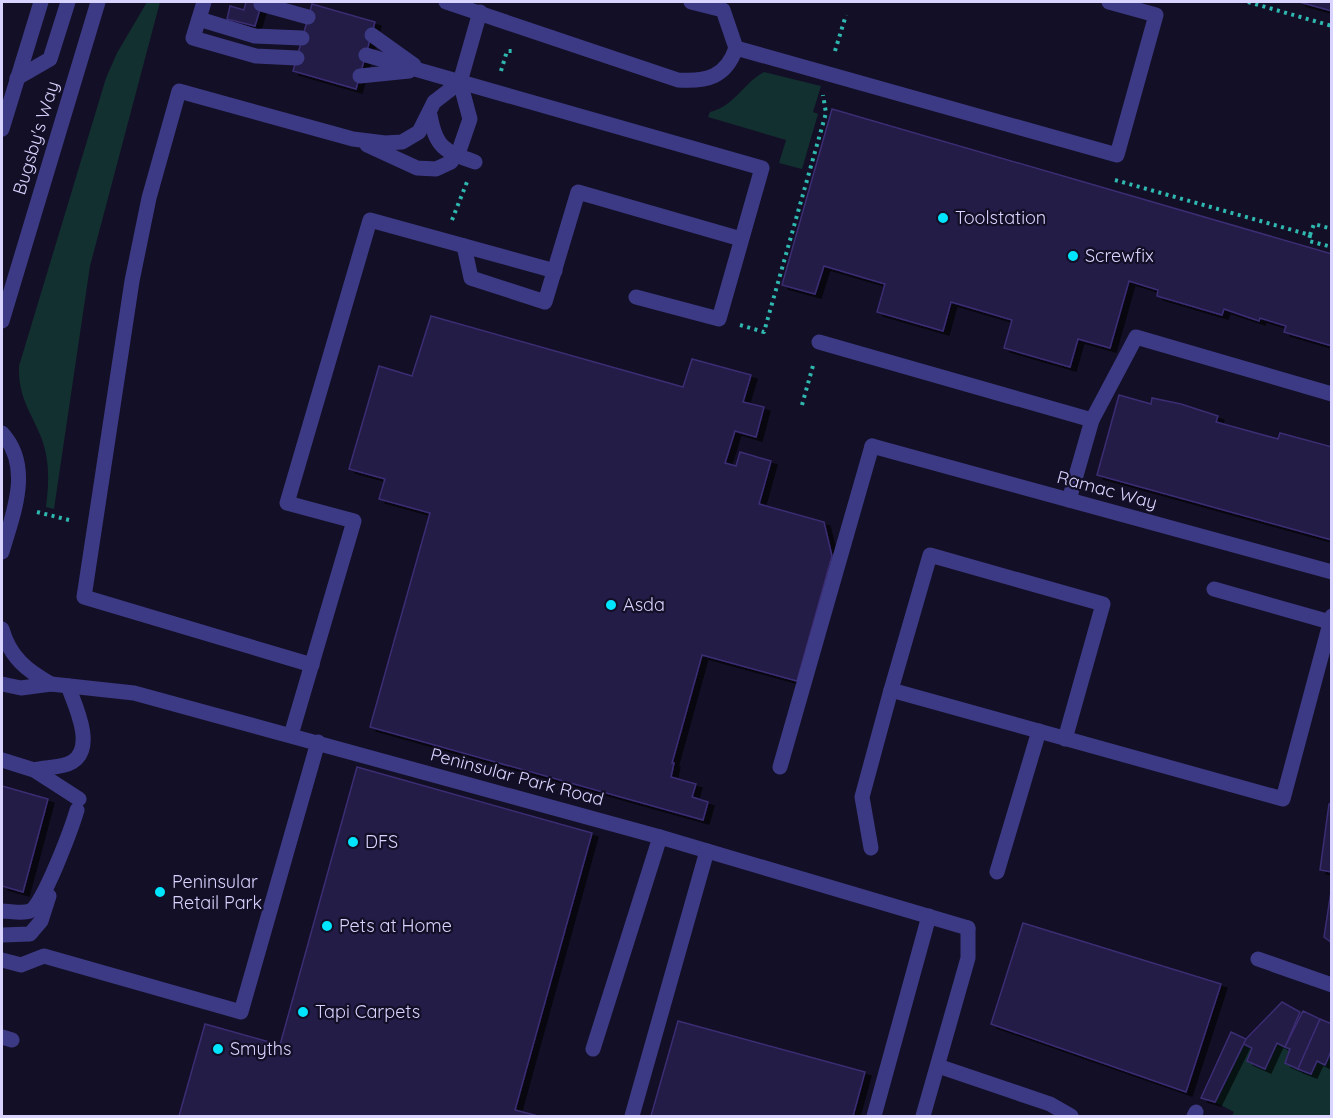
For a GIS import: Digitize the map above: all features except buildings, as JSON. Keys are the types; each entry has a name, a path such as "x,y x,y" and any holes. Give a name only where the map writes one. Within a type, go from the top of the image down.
{"street":[{"name":"Bugsby's Way","path":"2,129 41,2"},
{"name":"Bugsby's Way","path":"17,78 50,59 68,2"},
{"name":"Bugsby's Way","path":"2,321 98,2"},
{"path":"204,2 193,38 256,56 297,58"},
{"path":"446,2 678,80 699,81 723,72 736,48 723,10 691,2"},
{"path":"736,48 1117,155 1156,15 1109,2"},
{"path":"261,4 308,17"},
{"path":"353,139 417,168 436,169 451,162 470,119 460,82 480,12"},
{"path":"199,19 255,36 302,38"},
{"path":"372,35 421,70"},
{"path":"366,55 762,168 719,319 636,297"},
{"path":"360,76 421,70"},
{"path":"312,665 84,597 93,525 132,281 149,198 178,91 353,139 384,143 402,142 419,132 430,115 434,102 460,82"},
{"path":"430,115 433,134 445,151 475,162"},
{"path":"464,246 471,278 546,302 578,192 741,239"},
{"path":"291,735 354,521 287,503 370,220 555,271"},
{"path":"1069,500 1092,420 1136,338 1332,394"},
{"path":"819,342 1092,420"},
{"path":"2,433 15,457 19,477 18,495 2,552"},
{"name":"Ramac Way","path":"780,767 872,446 1332,572"},
{"path":"871,848 862,797 930,555 1103,604 1065,739"},
{"path":"891,690 1283,799 1331,619 1214,589"},
{"name":"Peninsular Park Road","path":"2,629 13,656 29,671 51,684"},
{"name":"Peninsular Park Road","path":"2,684 21,688 51,684 134,693 660,837 968,928 968,958 938,1066"},
{"path":"34,770 70,763 78,757 82,748 83,732 68,686"},
{"path":"997,872 1039,731"},
{"path":"2,960 21,965 44,956 241,1012 318,742"},
{"path":"2,760 34,770 78,805 68,841 56,860 40,903 30,911 2,911"},
{"path":"593,1049 660,837"},
{"path":"632,1116 707,851"},
{"path":"2,935 30,934 41,921 50,895 49,881"},
{"path":"874,1116 929,916"},
{"path":"1258,959 1332,985"},
{"path":"923,1116 938,1066 1050,1104 1071,1116"}],"path":[{"path":"1248,2 1332,26"},
{"path":"835,54 846,15"},
{"path":"500,77 507,51 517,50"},
{"path":"719,319 764,332 826,113 822,98"},
{"path":"452,222 468,179"},
{"path":"1310,235 1314,224 1332,229"},
{"path":"802,405 819,342"},
{"path":"36,512 93,525"}],"green space":[{"path":"147,2 160,2 90,266 54,509 46,507 48,480 46,454 20,386 19,366 106,78 117,53"},
{"path":"764,72 821,86 813,112 818,114 802,169 779,163 786,140 708,117 710,112 733,100 750,82"},
{"path":"1242,1043 1252,1048 1247,1061 1265,1069 1277,1043 1290,1049 1285,1063 1311,1074 1317,1061 1324,1064 1331,1049 1331,1116 1232,1116 1234,1112 1215,1102"}],"place":[{"name":"Toolstation","path":"943,218"},
{"name":"Screwfix","path":"1073,256"},
{"name":"Asda","path":"611,605"},
{"name":"DFS","path":"353,842"},
{"name":"Peninsular Retail Park","path":"160,892"},
{"name":"Pets at Home","path":"327,926"},
{"name":"Tapi Carpets","path":"303,1012"},
{"name":"Smyths","path":"218,1049"}]}
